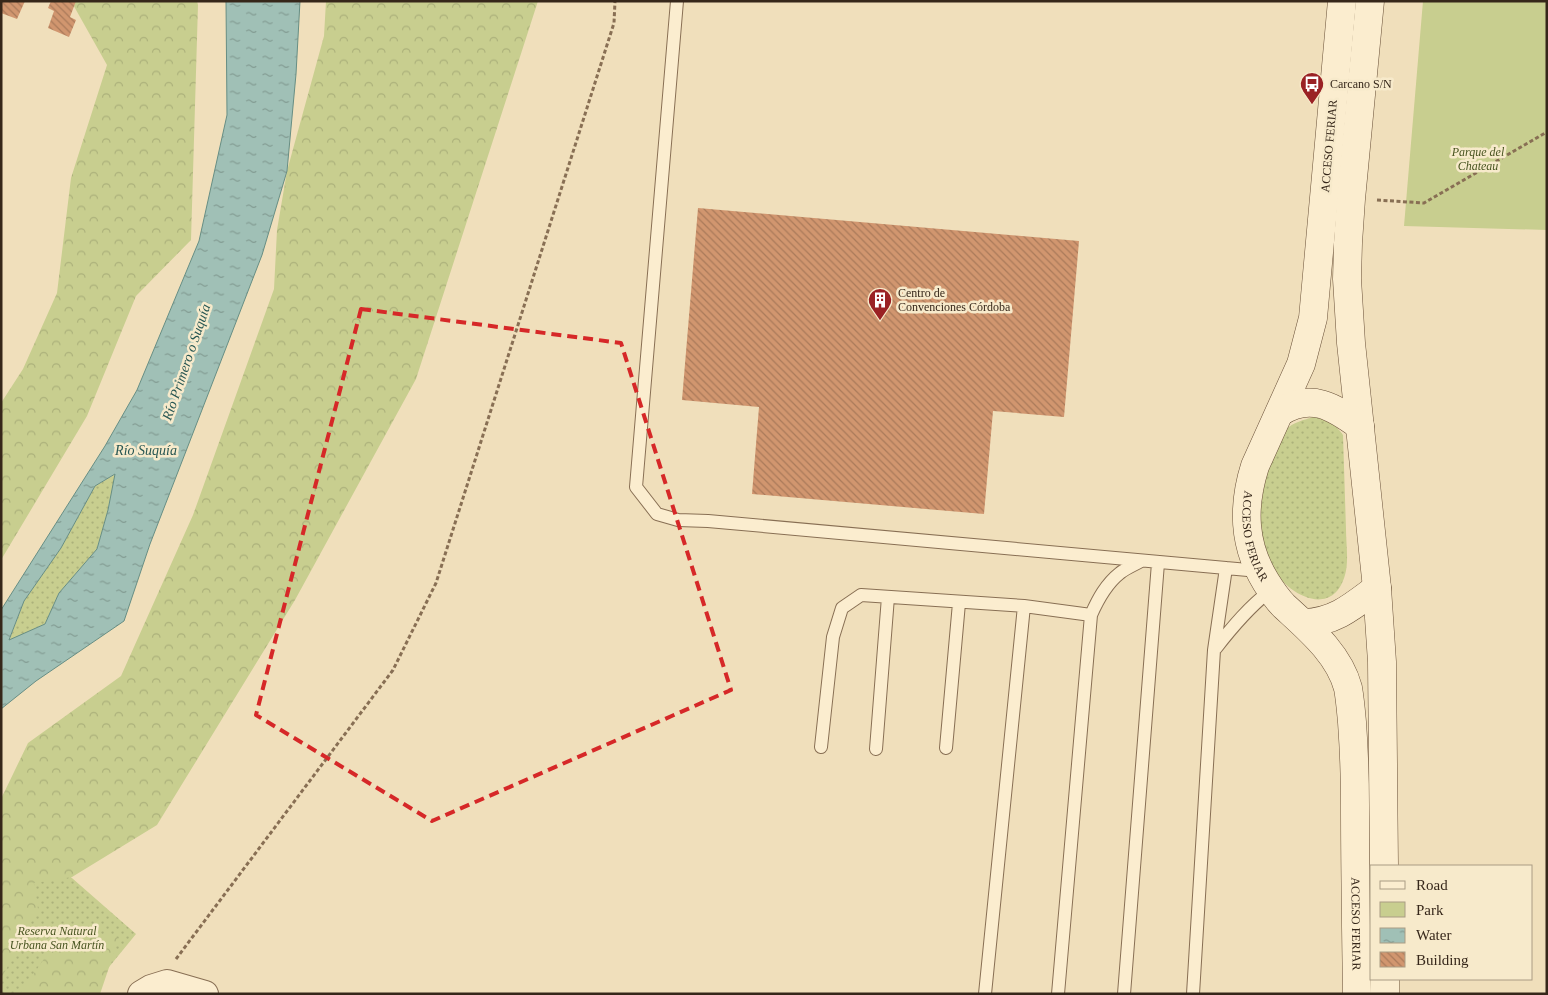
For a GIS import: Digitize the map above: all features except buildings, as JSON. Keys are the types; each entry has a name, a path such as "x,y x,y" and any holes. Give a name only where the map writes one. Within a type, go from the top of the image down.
{"main road":[{"name":"ACCESO FERIAR","path":"1342,1 1313,318 1301,364 1256,466 1250,483 1247,501 1248,537 1252,555 1265,580 1282,604 1304,623 1333,658 1348,688 1354,751 1357,994"},
{"path":"1370,1 1348,244 1347,279 1348,310 1378,588 1382,662 1384,865"},
{"path":"1280,412 1288,406 1316,402 1338,412 1360,426"},
{"path":"1304,623 1324,621 1335,617 1378,588"},
{"path":"1385,980 1385,994"}],"street":[{"path":"141,994 167,983 205,994"}],"lane":[{"path":"677,1 636,487 657,514 678,520 728,522 1226,568 1265,580 1255,602 1237,620 1214,650"},
{"path":"1058,994 1091,615 1099,597 1114,578 1141,561"},
{"path":"1124,994 1158,562"},
{"path":"1193,994 1214,650 1226,568"},
{"path":"821,747 833,637 842,608 861,595 1024,606 1091,615"},
{"path":"876,749 888,597"},
{"path":"946,748 960,603"},
{"path":"985,994 1024,606"}],"path":[{"path":"167,983 177,958 393,670 436,583 614,23 615,1"},
{"path":"1352,198 1424,203 1547,132"}],"highlighted area":[{"path":"361,309 621,343 731,690 432,821 256,715"}],"green space":[{"path":"71,1 197,1 191,240 136,296 87,416 1,560 1,403 23,369 57,293 71,178 107,65"},
{"path":"326,1 538,1 416,379 295,600 157,825 72,877 34,883 38,909 1,979 1,799 28,743 121,676 193,515 274,289 277,230 287,171 324,36"},
{"name":"Parque del Chateau","path":"1423,1 1547,1 1547,230 1404,226"},
{"path":"1313,417 1330,422 1343,435 1347,552 1345,575 1339,589 1330,597 1319,599 1308,598 1296,592 1277,575 1265,552 1260,516 1265,480 1284,433 1292,425"},
{"path":"116,474 97,549 59,593 45,624 9,641 24,601 61,548 95,486"},
{"name":"Reserva Natural Urbana San Martín","path":"1,816 136,934 87,994 1,994"},
{"path":"65,928 119,938 100,994 20,994"}],"water":[{"name":"Río Suquía","path":"226,1 300,1 296,74 287,171 262,255 150,544 124,621 36,681 1,709 1,610 105,446 137,390 199,241 227,115","holes":["115,474 108,510 97,549 59,593 45,624 9,640 24,601 61,548 95,486"]}],"place":[{"name":"Carcano S/N","path":"1312,105"},
{"name":"Centro de Convenciones Córdoba","path":"880,321"}],"water label":[{"name":"Río Primero o Suquía","path":"186,362"}]}
